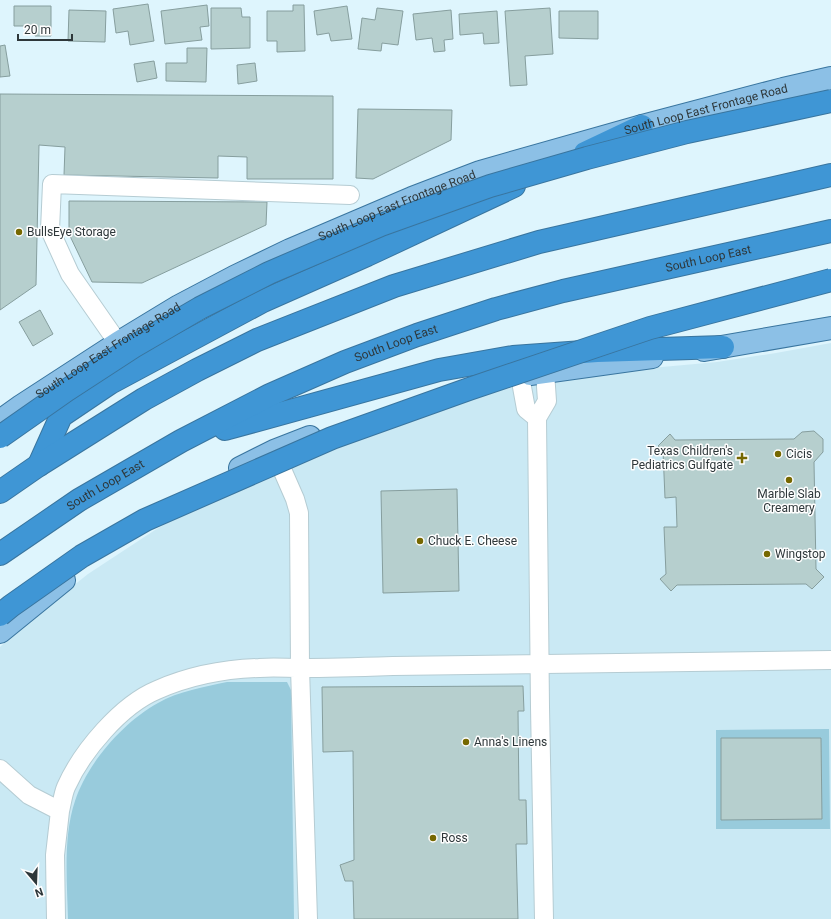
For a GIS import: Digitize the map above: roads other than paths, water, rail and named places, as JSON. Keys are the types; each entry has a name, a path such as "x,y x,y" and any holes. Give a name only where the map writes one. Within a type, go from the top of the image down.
{"highway":[{"path":"0,437 67,390 133,347 200,308 269,273 381,225 490,186 587,158 686,132 831,101"},
{"path":"38,465 61,416 110,383 263,301 374,252 642,126"},
{"path":"0,492 38,465 144,399 197,370 257,340 394,286 539,242 821,178"},
{"name":"South Loop East","path":"0,554 79,500 181,441 277,392 345,362 417,335 563,291 822,233"},
{"path":"0,615 10,606 82,556 145,520 332,438 469,389 650,328 831,280"},
{"path":"181,441 446,369 513,358 597,351 723,347"}],"main road":[{"name":"South Loop East Frontage Road","path":"0,421 118,343 180,306 234,277 290,250 405,201 480,172 642,126 783,89 830,79"},
{"path":"0,632 55,587 125,535 202,488 274,451 331,429 460,389 520,376 723,347 831,328"}],"lane":[{"path":"118,343 70,274 50,230 52,184 350,195"},
{"path":"544,919 539,663 537,418 547,401 545,372"},
{"path":"520,376 526,409 537,418"},
{"path":"274,451 295,499 299,513 300,668 308,919"},
{"path":"56,919 55,855 60,811 65,789 74,770 116,718 135,702 148,694 181,681 214,672 259,668 831,660"},
{"path":"0,769 29,795 60,811"}],"place":[{"name":"BullsEye Storage","path":"19,232"},
{"name":"Cicis","path":"778,454"},
{"name":"Texas Children's Pediatrics Gulfgate","path":"742,458"},
{"name":"Marble Slab Creamery","path":"789,480"},
{"name":"Chuck E. Cheese","path":"420,541"},
{"name":"Wingstop","path":"767,554"},
{"name":"Anna's Linens","path":"466,742"},
{"name":"Ross","path":"433,838"}]}
